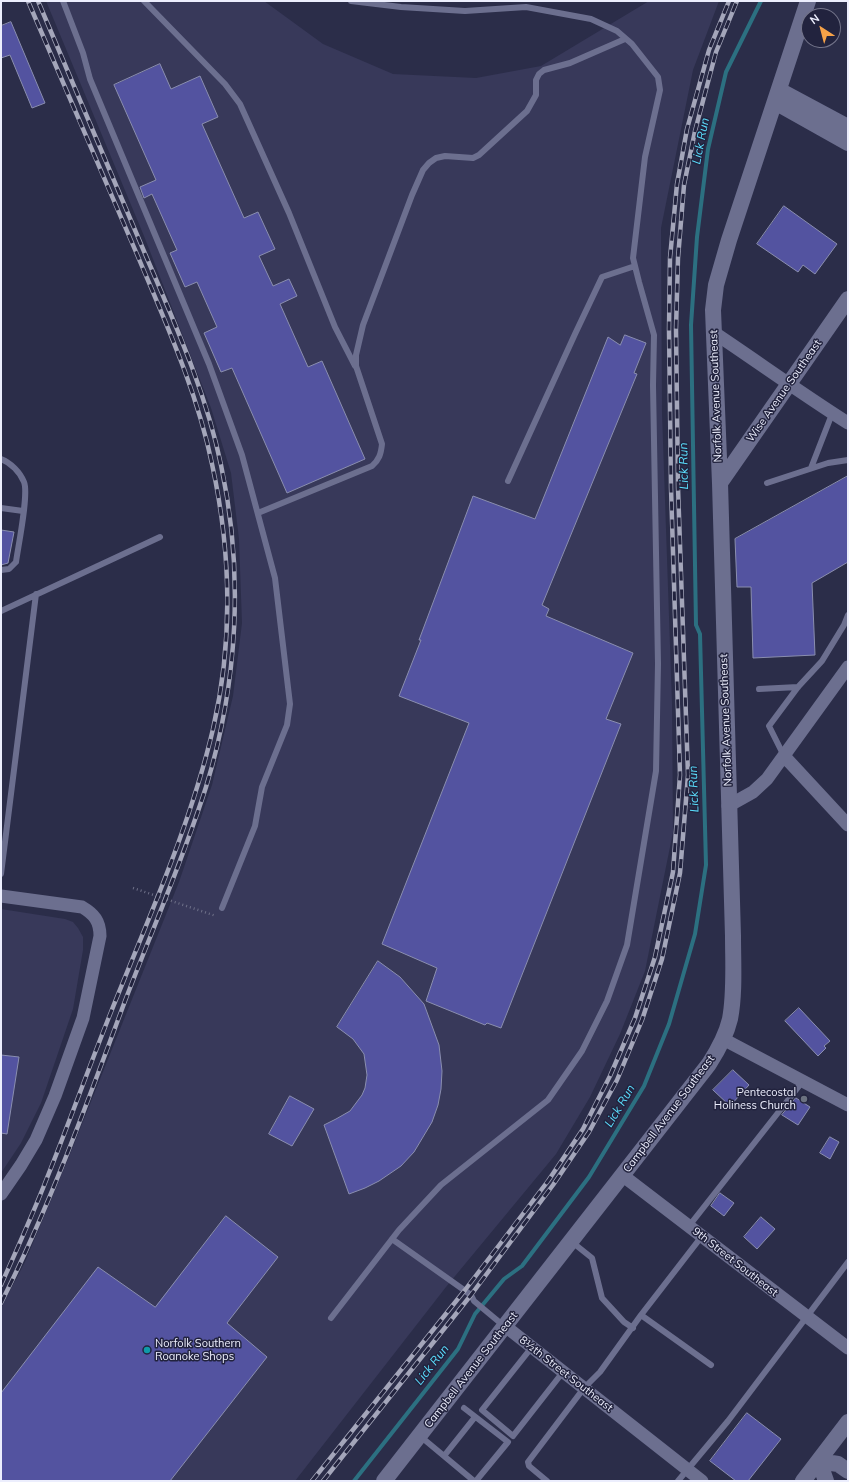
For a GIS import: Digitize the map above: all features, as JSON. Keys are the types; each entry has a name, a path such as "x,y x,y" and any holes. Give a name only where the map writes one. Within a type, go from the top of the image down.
{"street":[{"name":"Norfolk Avenue Southeast","path":"728,806 720,482 713,310 719,271 808,1"},
{"path":"777,96 848,128"},
{"path":"777,96 848,143"},
{"name":"Wise Avenue Southeast","path":"720,482 848,299"},
{"path":"713,332 789,383 808,399 848,423"},
{"path":"728,806 753,792 767,779 848,667"},
{"path":"784,756 848,825"},
{"name":"Campbell Avenue Southeast","path":"385,1481 709,1064 723,1039 730,1020 732,1001 733,936 728,806"},
{"path":"1,896 82,907 97,919 100,927 100,936 83,1018 55,1096 36,1140 1,1194"},
{"path":"723,1039 848,1105"},
{"name":"9th Street Southeast","path":"622,1175 848,1348"},
{"name":"8½th Street Southeast","path":"505,1326 702,1481"},
{"path":"803,1481 848,1422"},
{"path":"819,1461 838,1464 848,1471"},
{"path":"819,1461 826,1481"}],"lane":[{"path":"63,1 83,53 90,79 209,364 242,455 275,578 290,704 287,725 262,786 255,826 222,908"},
{"path":"144,1 224,84 240,104 289,213 335,326 358,370 382,444 378,461 372,466 258,513"},
{"path":"331,1318 398,1230 444,1182 548,1100 582,1052 607,1001 627,945 656,771 658,664 653,386 654,335 634,258 645,157 660,90 658,77 632,44 617,31 591,19 526,7 465,11 401,7 351,1"},
{"path":"358,370 356,355 363,325 412,195 423,170 436,158 445,156 473,158 479,156 527,111 536,95 536,80 539,74 544,70 570,63 625,39"},
{"path":"508,481 602,277 635,266"},
{"path":"811,468 832,414"},
{"path":"1,459 13,466 25,484 16,562 9,569 1,570"},
{"path":"767,483 828,462 848,460"},
{"path":"1,508 23,511"},
{"path":"1,611 160,537"},
{"path":"1,874 36,594"},
{"path":"784,756 770,726 798,687 822,661 846,626 848,614"},
{"path":"759,689 798,687"},
{"path":"689,1226 803,1081"},
{"path":"547,1481 529,1466 528,1462 584,1388 600,1372 641,1315 702,1236"},
{"name":"8½th Street Southeast","path":"392,1239 471,1295 474,1301 505,1326"},
{"path":"571,1241 592,1258 602,1298 624,1322 632,1328"},
{"path":"678,1481 728,1421 848,1262"},
{"path":"641,1315 711,1365"},
{"path":"532,1347 482,1410 512,1436 563,1372"},
{"path":"420,1436 475,1481 508,1442 464,1408"},
{"path":"444,1456 475,1417"}],"path":[{"path":"133,888 221,918"}],"shaded area":[{"path":"46,1 264,1 323,44 393,74 476,78 541,66 649,1 719,1 693,70 661,228 662,413 672,704 673,832 645,971 620,1034 590,1097 556,1154 446,1287 295,1481 1,1481 1,1308 25,1262 66,1164 179,882 212,785 233,696 242,623 239,539 231,473 211,408 144,236"},
{"path":"1,909 65,919 73,922 83,937 83,950 73,1009 41,1103 21,1143 1,1173"}],"building":[{"path":"11,22 45,103 32,108 10,55 1,58 1,26"},
{"path":"160,64 171,89 200,76 218,117 202,124 244,218 258,212 275,249 259,256 273,286 289,279 297,296 280,304 308,367 322,361 365,459 287,493 232,368 221,372 204,333 217,327 197,282 185,287 170,253 177,250 152,194 144,198 140,187 156,180 114,85"},
{"path":"784,206 837,244 815,274 803,265 798,272 757,244"},
{"path":"625,335 646,343 634,373 637,374 542,605 549,609 546,616 633,653 606,719 621,724 501,1028 487,1023 485,1025 426,1001 437,968 382,944 469,723 399,696 421,640 419,640 473,496 535,519 608,337 620,345"},
{"path":"848,476 848,562 812,583 815,655 753,658 751,587 737,587 735,539"},
{"path":"1,530 14,532 8,563 1,565"},
{"path":"378,961 400,977 424,1004 439,1045 442,1071 441,1089 438,1105 432,1122 414,1152 401,1166 379,1181 349,1194 324,1125 350,1111 362,1095 365,1088 367,1075 364,1054 353,1039 337,1027"},
{"path":"799,1008 830,1041 824,1046 826,1048 818,1056 785,1021"},
{"path":"1,1055 19,1057 7,1134 1,1133"},
{"path":"733,1070 749,1085 730,1106 713,1090"},
{"path":"290,1096 314,1109 292,1146 269,1134"},
{"path":"796,1098 810,1107 798,1125 782,1115"},
{"path":"830,1137 839,1142 830,1159 820,1153"},
{"path":"720,1193 734,1203 724,1216 711,1206"},
{"name":"Norfolk Southern Roanoke Shops","path":"226,1216 278,1257 227,1323 267,1357 170,1481 1,1481 1,1393 98,1267 155,1307"},
{"path":"761,1217 775,1229 757,1249 744,1237"},
{"path":"747,1413 781,1439 748,1481 736,1481 710,1461"}],"waterway":[{"name":"Lick Run","path":"354,1481 458,1349 475,1314 504,1279 522,1266 589,1177 644,1086 669,1024 695,934 706,865 700,634 696,625 691,325 697,237 708,149 726,72 761,1"}],"railway":[{"path":"1,1285 42,1191 167,872 193,801 213,729 219,696 224,663 227,596 226,563 218,497 206,437 189,383 158,304 28,1"},
{"path":"1,1303 52,1192 197,814 217,747 225,707 231,667 234,627 235,586 233,546 228,505 215,438 207,411 179,333 38,1"},
{"path":"312,1481 465,1290 548,1181 583,1129 610,1076 635,1018 655,957 673,872 680,775 671,488 669,329 670,258 677,184 687,129 709,50 729,1"},
{"path":"323,1481 471,1295 553,1185 589,1132 617,1080 642,1020 662,959 680,873 688,775 678,487 676,329 678,258 684,185 695,131 716,52 737,1"}],"place":[{"name":"Pentecostal Holiness Church","path":"804,1099"},
{"name":"Norfolk Southern Roanoke Shops","path":"147,1350"}]}
